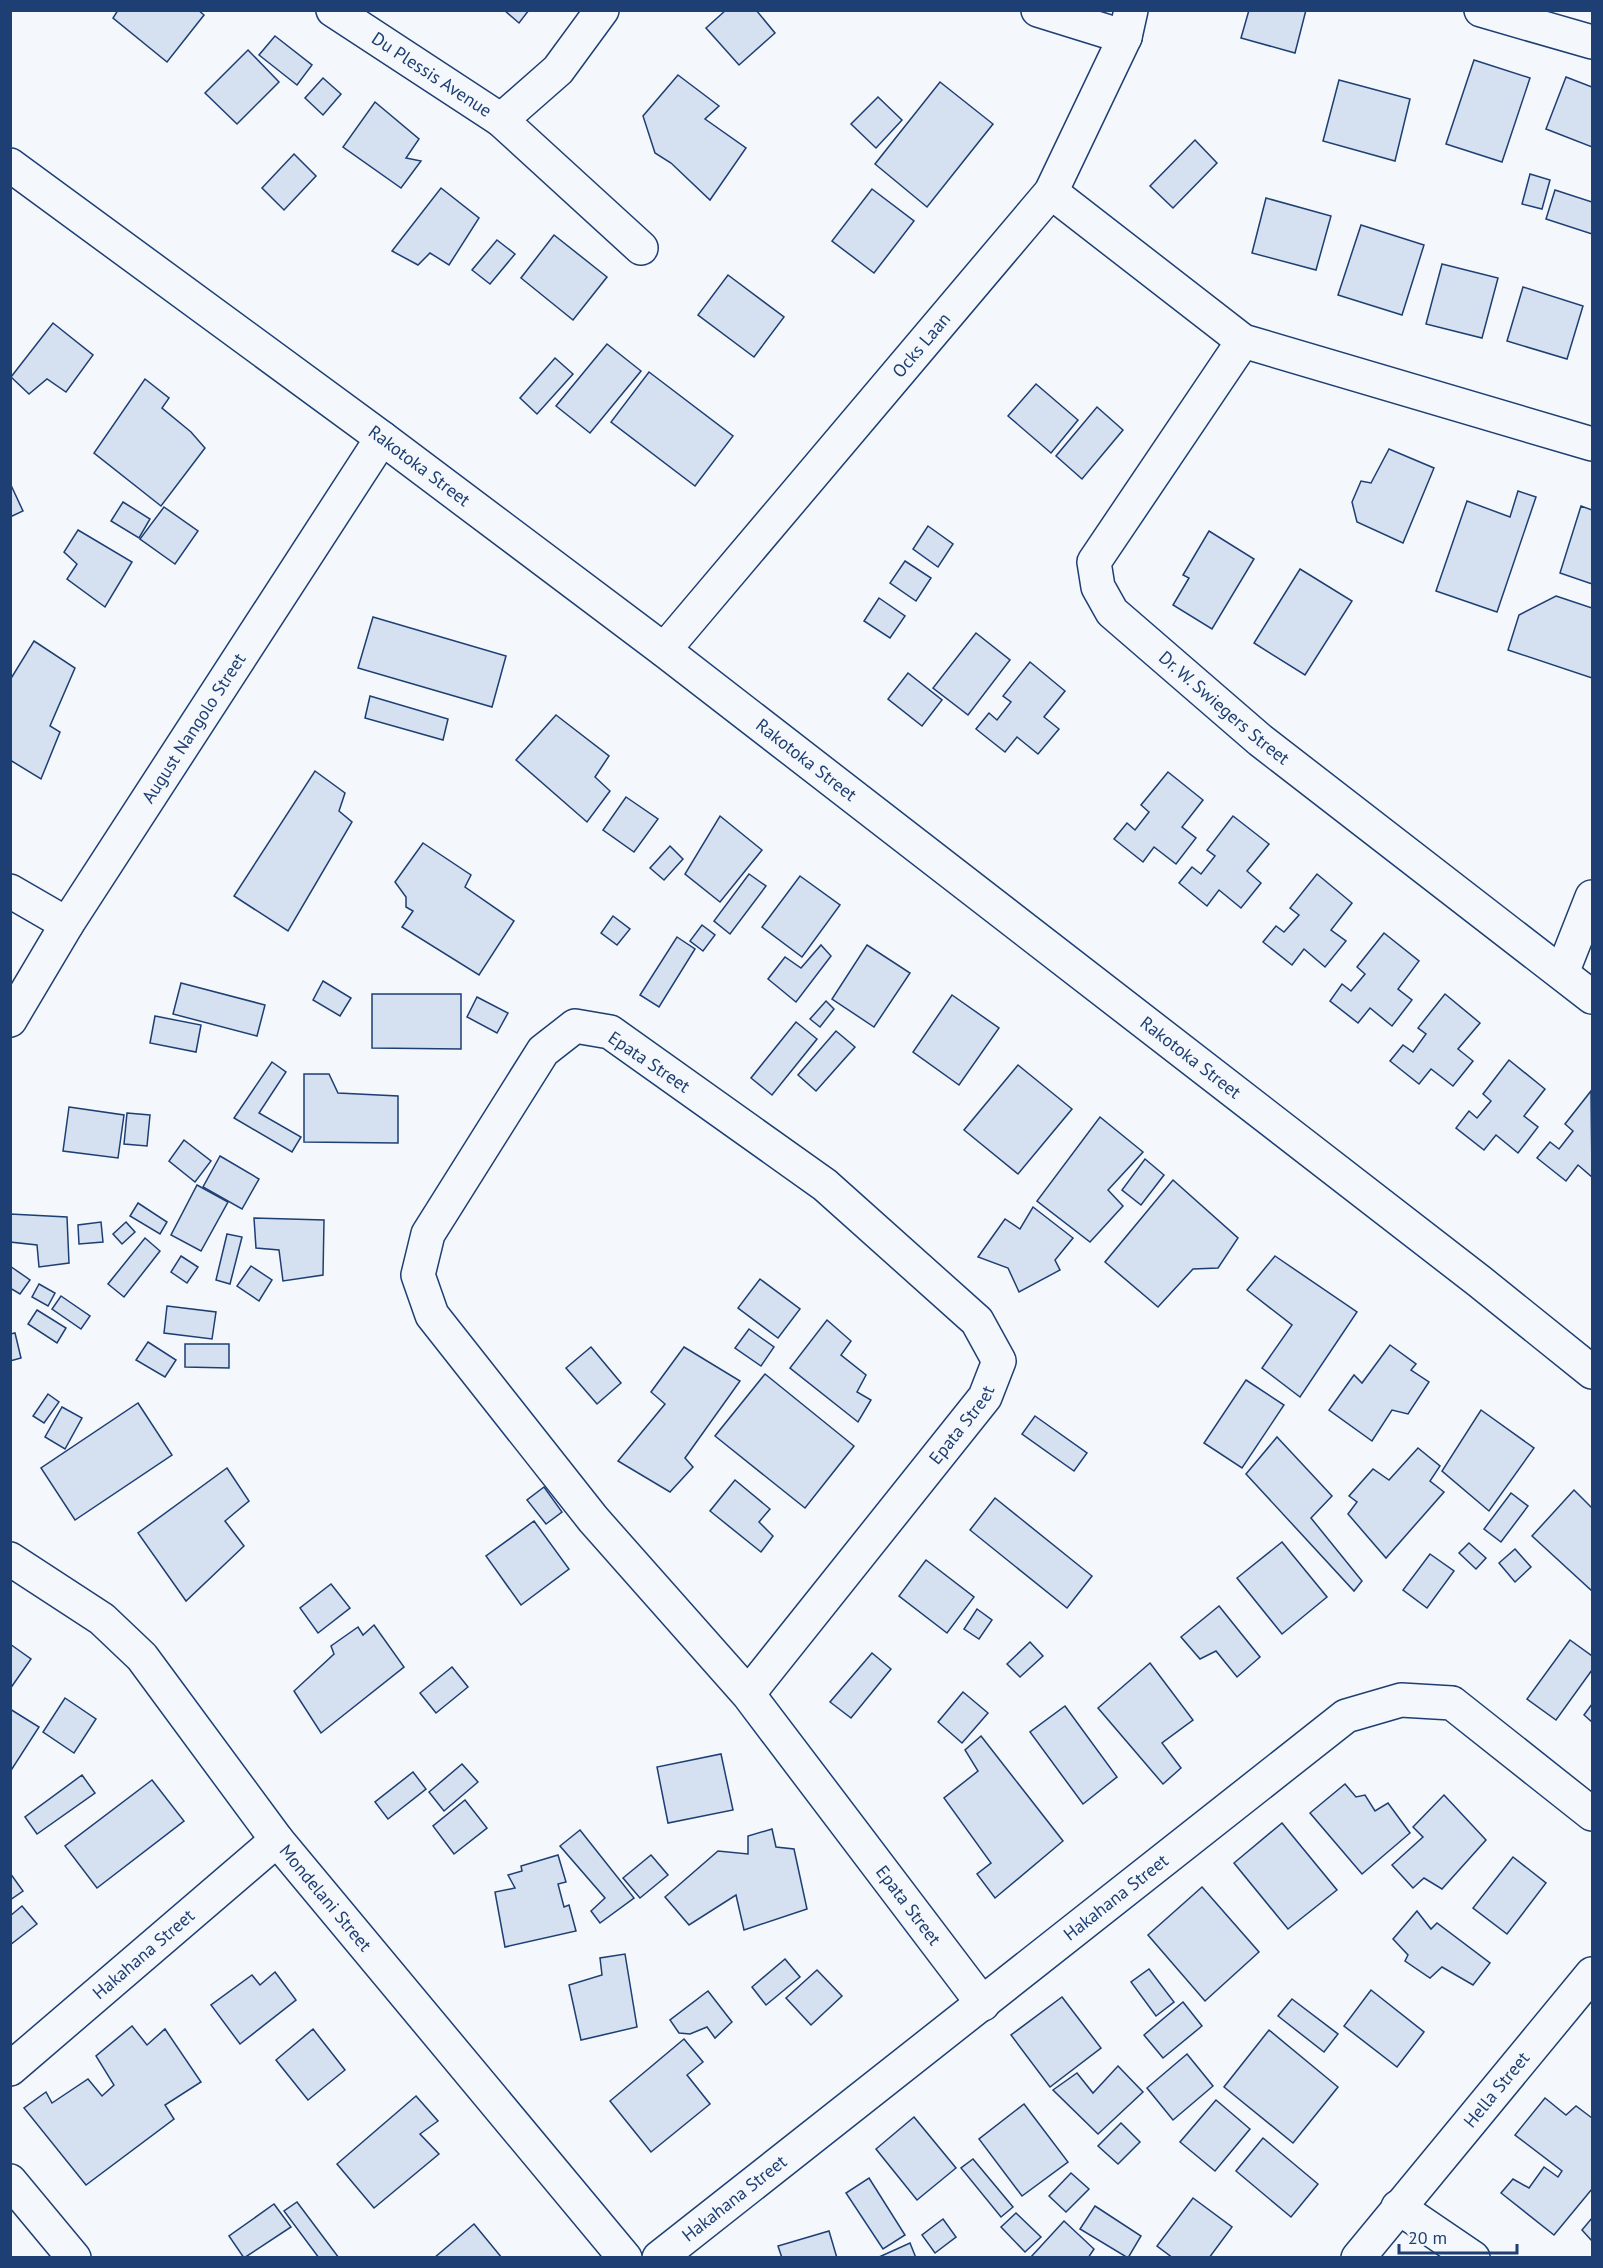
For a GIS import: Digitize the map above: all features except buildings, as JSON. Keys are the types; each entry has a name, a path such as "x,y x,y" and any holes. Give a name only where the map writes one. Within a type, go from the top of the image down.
{"street":[{"name":"Du Plessis Avenue","path":"333,10 501,120 641,248"},
{"name":"Du Plessis Avenue","path":"501,120 558,70 602,10"},
{"path":"1038,10 1128,24"},
{"path":"1481,10 1593,42"},
{"name":"Ocks Laan","path":"664,651 1052,192 1128,24"},
{"name":"Rakotoka Street","path":"10,165 382,438 664,651 1470,1273 1593,1372"},
{"path":"1052,192 1243,341 1593,444"},
{"name":"Dr. W. Swiegers Street","path":"1243,341 1094,562 1098,587 1112,612 1260,740 1593,997"},
{"name":"August Nangolo Street","path":"10,1020 67,924 382,438"},
{"path":"10,891 67,924"},
{"path":"1562,973 1593,897"},
{"name":"Epata Street","path":"748,1694 985,1397 999,1361 978,1321 825,1185 610,1032 575,1026 543,1051 428,1233 418,1275 432,1315 593,1519 748,1694 983,2004"},
{"name":"Mondelani Street","path":"10,1559 102,1618 142,1657 277,1840 625,2258"},
{"name":"Hakahana Street","path":"659,2258 1347,1716 1401,1700 1452,1703 1593,1814"},
{"name":"Hakahana Street","path":"10,2069 277,1840"},
{"name":"Hella Street","path":"1358,2258 1398,2206 1593,1974"},
{"path":"10,2181 74,2258"},
{"path":"1398,2206 1473,2258"}]}
